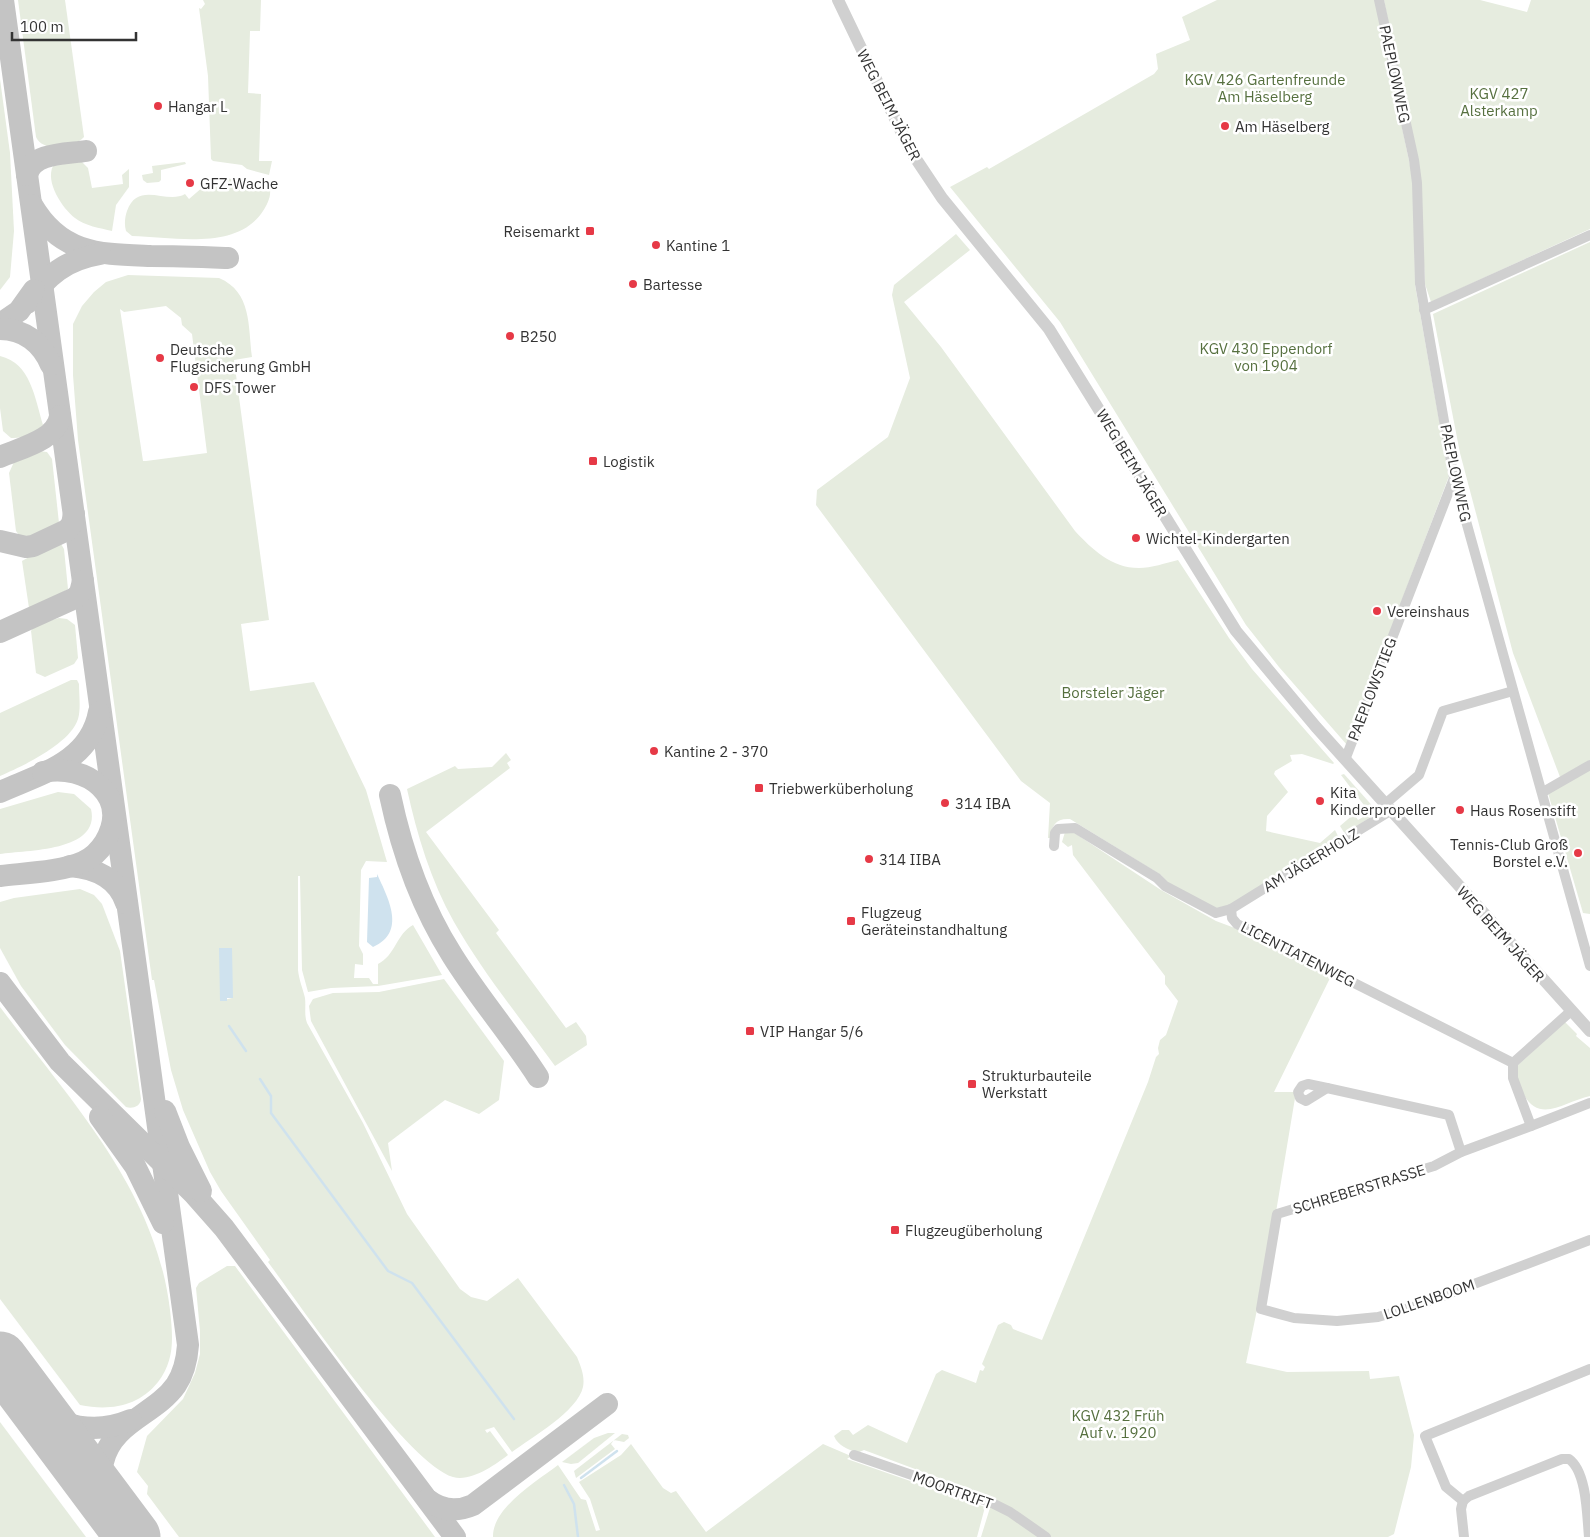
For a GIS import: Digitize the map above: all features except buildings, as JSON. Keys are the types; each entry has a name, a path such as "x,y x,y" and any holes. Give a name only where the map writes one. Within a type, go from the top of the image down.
{"street":[{"name":"WEG BEIM JÄGER","path":"838,0 910,150 942,198 1049,329 1236,631 1261,663 1345,760 1590,1031"},
{"name":"PAEPLOWWEG","path":"1379,0 1414,160 1417,183 1420,284 1454,478 1590,966"},
{"path":"1424,310 1590,235"},
{"name":"PAEPLOWSTIEG","path":"1345,760 1454,478"},
{"name":"AM JÄGERHOLZ","path":"1231,909 1388,808 1419,775 1443,711 1513,691"},
{"path":"1543,792 1590,765"},
{"name":"LICENTIATENWEG","path":"1054,846 1055,834 1058,829 1074,828 1157,878 1165,886 1216,913 1231,909 1232,918 1237,924 1514,1063"},
{"path":"1531,1126 1513,1078 1514,1063 1571,1011"},
{"path":"1327,1088 1449,1115 1461,1152"},
{"name":"SCHREBERSTRASSE","path":"1261,1309 1276,1214 1434,1166 1461,1152 1590,1103"},
{"name":"LOLLENBOOM","path":"1261,1309 1294,1318 1337,1321 1378,1317 1416,1306 1590,1240"},
{"path":"1463,1500 1446,1487 1424,1436 1590,1369"},
{"name":"MOORTRIFT","path":"854,1455 990,1502 1010,1512 1046,1537"},
{"path":"1464,1537 1461,1509 1463,1500 1562,1459 1569,1459 1578,1468 1586,1502 1589,1537"}],"green space":[{"path":"18,0 65,0 84,137 73,144 52,147 40,142 36,137"},
{"path":"203,0 261,0 260,31 250,31 248,93 261,94 259,161 272,161 269,175 247,169 242,165 213,161 211,159 208,76 199,8 201,9 205,4"},
{"name":"KGV 430 Eppendorf von 1904","path":"1217,0 1375,0 1414,184 1415,285 1449,476 1347,745 1279,667 1246,625 1060,322 950,187 987,167 989,169 1154,74 1158,69 1156,54 1190,40 1182,17"},
{"name":"KGV 427 Alsterkamp","path":"1384,0 1480,0 1527,12 1531,0 1590,0 1590,229 1431,302 1425,284 1420,182"},
{"path":"0,79 10,153 14,231 10,277 0,290"},
{"path":"81,161 88,168 92,188 123,184 122,175 129,169 129,187 116,205 112,231 79,221 70,214 56,194 51,179 53,166"},
{"path":"185,162 186,164 161,170 161,180 159,182 147,183 143,180 142,175 153,173 152,166"},
{"path":"224,177 270,190 268,201 263,211 252,224 237,232 221,237 203,239 132,236 126,231 127,211 132,202 138,197 153,195 178,197 185,194 189,199 211,180"},
{"name":"Borsteler Jäger","path":"956,234 970,250 904,302 941,347 1075,531 1095,551 1120,565 1144,568 1178,560 1229,638 1252,669 1334,763 1302,754 1290,755 1292,761 1275,771 1274,774 1288,792 1267,816 1266,831 1320,843 1335,830 1339,838 1218,912 1172,887 1161,875 1070,819 1058,821 1052,829 1050,838 1048,838 1050,803 1021,781 816,505 817,490 888,437 910,378 892,295 894,285"},
{"path":"1590,242 1590,760 1560,777 1513,653 1460,453 1433,314"},
{"path":"128,275 219,278 230,284 243,301 249,322 252,357 234,360 269,620 241,624 250,691 314,682 366,790 387,862 366,861 361,870 359,946 363,954 363,965 355,964 354,978 369,978 373,984 378,984 378,964 388,956 403,933 413,925 442,975 378,986 331,988 308,992 302,970 300,876 298,876 298,970 305,998 307,1023 363,1123 407,1214 460,1289 471,1297 487,1301 518,1278 577,1357 581,1368 583,1387 572,1405 553,1423 512,1452 494,1427 485,1430 487,1433 490,1431 508,1455 490,1468 475,1475 460,1478 453,1477 433,1466 409,1444 356,1381 268,1262 270,1260 221,1191 210,1172 183,1110 171,1070 154,980 152,980 78,440 73,375 73,324 82,306 106,282","holes":["166,306 181,318 182,325 192,334 207,453 143,461 120,309 124,312","232,948 232,998 220,1001"]},
{"path":"0,356 19,366 30,383 43,425 33,433 11,438 3,431 0,408"},
{"path":"39,451 47,452 52,459 59,523 55,528 27,541 22,539 16,531 9,473 14,462"},
{"path":"52,544 61,544 64,549 68,589 34,609 29,608 22,561"},
{"path":"59,618 67,619 75,625 78,658 74,664 45,677 36,673 31,631 35,625"},
{"path":"71,680 77,680 79,684 80,706 78,719 73,728 66,737 45,753 0,776 0,713"},
{"path":"506,753 511,760 507,763 510,768 426,832 499,930 496,933 566,1028 576,1022 586,1036 587,1045 555,1066 490,978 454,922 438,890 426,857 407,789 455,766 458,769 492,767"},
{"name":"Tennis-Club Groß Borstel e.V.","path":"1590,769 1590,914 1583,913 1548,793"},
{"path":"1344,774 1376,810 1372,816 1345,834 1340,826 1354,814 1358,820 1370,813 1341,775"},
{"path":"58,792 74,794 91,809 91,823 85,834 59,846 0,854 0,809"},
{"name":"KGV 432 Früh Auf v. 1920","path":"1070,830 1161,890 1216,921 1248,933 1331,976 1274,1092 1296,1092 1271,1242 1246,1363 1287,1372 1369,1371 1370,1379 1399,1376 1414,1435 1411,1467 1394,1534 1388,1537 981,1537 993,1498 864,1450 857,1453 841,1445 834,1436 842,1430 849,1430 853,1435 868,1425 907,1443 936,1374 942,1370 976,1383 980,1370 983,1371 985,1367 982,1364 998,1325 1004,1322 1011,1325 1013,1329 1042,1340 1148,1082 1156,1057 1159,1054 1160,1040 1166,1035 1178,1001 1165,984 1165,976 1073,855 1072,845 1068,847 1062,842 1065,832"},
{"path":"80,889 94,895 102,904 120,951 141,1099 137,1106 131,1108 126,1107 65,1045 21,986 0,948 0,902 14,898"},
{"path":"444,979 504,1061 499,1100 479,1114 445,1100 388,1143 392,1171 311,1021 309,1006 313,999 333,993 379,992"},
{"path":"0,1007 81,1112 106,1148 129,1186 147,1225 162,1266 170,1310 172,1348 164,1374 150,1390 132,1402 112,1407 80,1405 0,1299"},
{"path":"1565,1022 1577,1034 1576,1036 1590,1048 1590,1096 1563,1106 1546,1109 1538,1108 1530,1104 1522,1092 1519,1084 1518,1065"},
{"path":"227,1266 235,1266 435,1537 179,1537 147,1494 148,1486 137,1472 147,1436 183,1399 195,1373 200,1354 196,1288 199,1283"},
{"path":"0,1422 86,1537 0,1537"},
{"path":"608,1433 615,1433 578,1463 562,1462 594,1438"},
{"path":"622,1434 628,1435 629,1438 624,1442 614,1440"},
{"path":"614,1440 611,1444 615,1449 576,1478 574,1471"},
{"path":"631,1444 663,1488 671,1493 676,1491 706,1532 823,1444 851,1456 847,1459 985,1507 977,1537 493,1537 495,1526 500,1516 517,1496 558,1465 581,1499 586,1500 596,1531 600,1530 590,1499 579,1482 621,1455"}],"water":[{"path":"377,874 390,904 392,924 390,933 383,941 373,947 367,942 369,878 377,877"},
{"path":"219,948 232,948 233,998 227,998 227,1001 220,1001"}],"waterway":[{"path":"229,1026 246,1051"},
{"path":"260,1079 271,1096 271,1113 388,1271 412,1283 514,1419"},
{"path":"581,1478 617,1451"},
{"path":"564,1485 574,1504 578,1537"}],"taxiway":[{"path":"3,0 188,1345 185,1366 176,1385 157,1404 115,1437 108,1448 103,1462 102,1479 105,1496 110,1506"},
{"path":"27,175 30,167 43,158 86,151"},
{"path":"32,205 43,221 56,234 69,243 84,248 115,254 228,258"},
{"path":"27,303 42,284 58,270 77,260 100,254"},
{"path":"0,324 19,311 34,290"},
{"path":"0,329 17,332 31,339 43,350 51,365"},
{"path":"0,457 45,437 52,431 60,416"},
{"path":"0,541 26,547 33,546 67,530 72,524 74,514"},
{"path":"0,632 75,598 80,593 83,581"},
{"path":"0,792 47,772 74,755 94,729 99,712"},
{"path":"0,876 43,872 74,865 93,856 105,842 112,825 113,810 109,797 100,786 89,778 75,773 43,772"},
{"path":"390,795 407,858 431,917 462,971 538,1077"},
{"path":"70,866 88,869 104,876 117,887 126,903"},
{"path":"0,983 60,1062 194,1194 224,1228 455,1537"},
{"path":"165,1111 179,1147 201,1191"},
{"path":"100,1117 135,1166 163,1223"},
{"path":"428,1500 433,1504 450,1509 461,1509 473,1505 607,1404"},
{"path":"34,1405 56,1419 80,1427 105,1427 131,1420"}],"runway":[{"path":"0,1359 133,1537"}],"place":[{"name":"Hangar L","path":"158,106"},
{"name":"Am Häselberg","path":"1225,126"},
{"name":"GFZ-Wache","path":"190,183"},
{"name":"Reisemarkt","path":"590,231"},
{"name":"Kantine 1","path":"656,245"},
{"name":"Bartesse","path":"633,284"},
{"name":"B250","path":"510,336"},
{"name":"Deutsche Flugsicherung GmbH","path":"160,358"},
{"name":"DFS Tower","path":"194,387"},
{"name":"Logistik","path":"593,461"},
{"name":"Wichtel-Kindergarten","path":"1136,538"},
{"name":"Vereinshaus","path":"1377,611"},
{"name":"Kantine 2 - 370","path":"654,751"},
{"name":"Triebwerküberholung","path":"759,788"},
{"name":"Kita Kinderpropeller","path":"1320,801"},
{"name":"314 IBA","path":"945,803"},
{"name":"Haus Rosenstift","path":"1460,810"},
{"name":"Tennis-Club Groß Borstel e.V.","path":"1578,853"},
{"name":"314 IIBA","path":"869,859"},
{"name":"Flugzeug Geräteinstandhaltung","path":"851,921"},
{"name":"VIP Hangar 5/6","path":"750,1031"},
{"name":"Strukturbauteile Werkstatt","path":"972,1084"},
{"name":"Flugzeugüberholung","path":"895,1230"}],"park label":[{"name":"KGV 426 Gartenfreunde Am Häselberg","path":"1265,88"}]}
